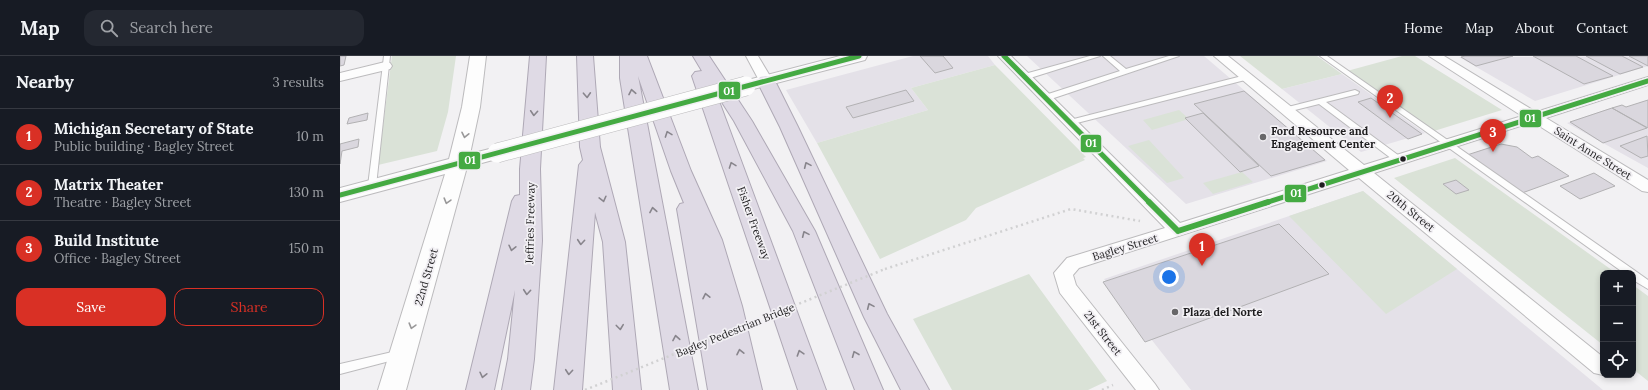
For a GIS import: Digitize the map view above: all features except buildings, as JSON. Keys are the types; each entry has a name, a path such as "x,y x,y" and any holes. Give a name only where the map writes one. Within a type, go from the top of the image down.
{"highway":[{"name":"Jeffries Freeway","path":"516,390 521,359 531,241 530,169 538,56"},
{"path":"568,390 590,148 586,56"},
{"path":"628,56 629,78 684,390"},
{"path":"639,56 681,171 711,240 730,306 748,390"},
{"name":"Fisher Freeway","path":"695,56 812,390"},
{"path":"701,56 743,120 804,231 870,390"},
{"path":"766,81 789,127 876,317 915,390"},
{"path":"590,148 614,242 627,390"},
{"path":"480,390 530,169"},
{"path":"681,171 710,315 722,390"}],"street":[{"name":"22nd Street","path":"392,390 458,163 472,107 478,56"},
{"path":"752,56 766,81"},
{"path":"340,195 859,56"},
{"path":"1004,56 1178,231"},
{"name":"20th Street","path":"1220,56 1600,366"},
{"name":"Saint Anne Street","path":"1438,56 1648,187"},
{"path":"340,77 386,61"},
{"name":"Bagley Street","path":"1063,273 1073,263 1648,81"},
{"name":"21st Street","path":"1063,273 1067,288 1148,390"}],"lane":[{"path":"1024,77 1097,56"},
{"path":"1106,56 1125,72"},
{"path":"1045,98 1176,56"},
{"path":"1323,56 1626,270"},
{"path":"372,186 386,61"},
{"path":"1069,122 1246,77"},
{"path":"1287,110 1355,92"},
{"path":"1320,101 1398,160"},
{"path":"1636,277 1648,285"},
{"path":"340,369 404,353"}],"path":[{"name":"Bagley Pedestrian Bridge","path":"585,390 885,269 1071,209 1140,220"},
{"path":"1102,390 1113,385"}],"shaded area":[{"path":"392,56 456,56 448,112 437,151 378,165"},
{"path":"913,56 988,56 995,65 911,88 928,110 817,143 786,90"},
{"path":"1027,56 1204,56 1327,161 1186,204"},
{"path":"1240,56 1317,56 1342,74 1282,89"},
{"path":"1402,56 1415,56 1502,110 1434,131 1347,71"},
{"path":"1648,56 1648,66 1535,101 1459,57"},
{"path":"995,65 1086,157 1083,158 1085,160 976,208 966,220 880,259 817,143 928,110 911,88"},
{"path":"1342,74 1425,133 1361,152 1282,89"},
{"path":"1611,108 1648,129 1648,168 1567,123"},
{"path":"1179,110 1189,119 1152,130 1143,120"},
{"path":"1149,140 1184,178 1167,183 1128,146"},
{"path":"1455,158 1612,270 1600,270 1600,343 1394,178"},
{"path":"1242,172 1253,182 1213,194 1203,183"},
{"path":"1363,191 1603,390 1191,390 1104,279"},
{"path":"1363,191 1457,269 1386,314 1289,216"},
{"path":"1029,274 1107,381 1088,390 952,390 913,319"},
{"path":"1636,287 1648,296 1648,381 1636,371"}],"transit line":[{"name":"01","path":"340,195 859,56"},
{"name":"01","path":"1004,56 1178,231"},
{"name":"01","path":"1178,231 1648,81"}],"place":[{"name":"Matrix Theater","path":"1390,118"},
{"name":"Ford Resource and Engagement Center","path":"1263,137"},
{"name":"Build Institute","path":"1493,152"},
{"name":"Michigan Secretary of State","path":"1202,266"},
{"name":"Plaza del Norte","path":"1175,312"}]}
